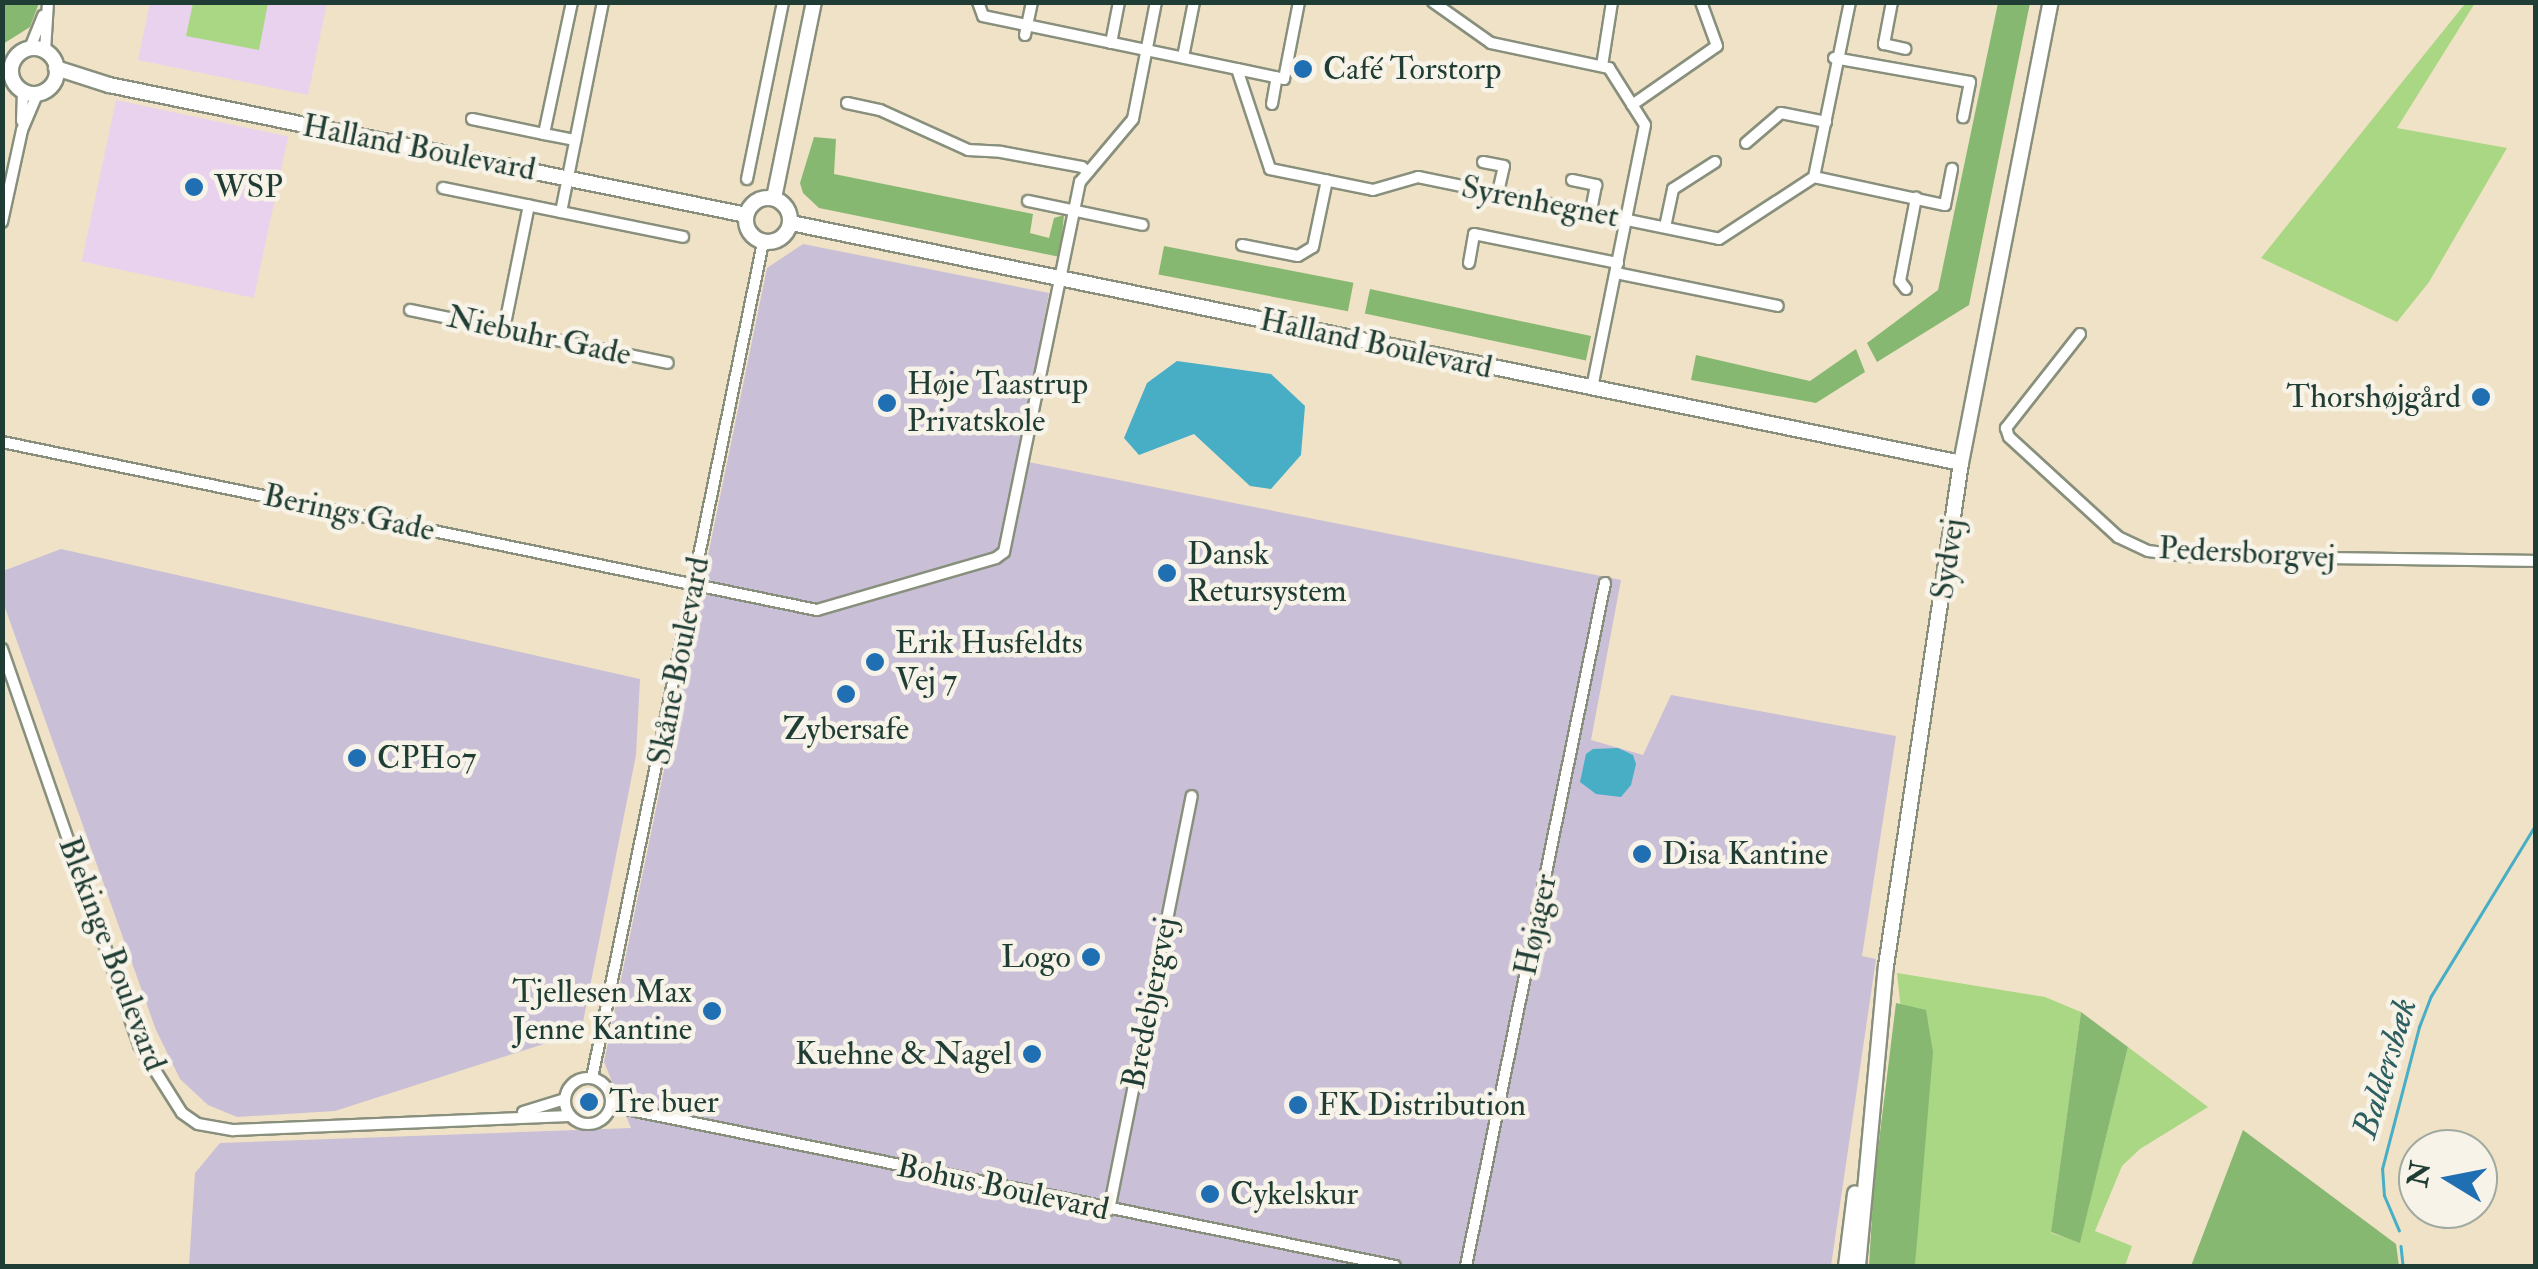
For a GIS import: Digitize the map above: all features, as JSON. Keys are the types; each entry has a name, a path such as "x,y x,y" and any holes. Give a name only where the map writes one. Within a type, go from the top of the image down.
{"street":[{"path":"544,134 572,2"},
{"path":"561,212 602,2"},
{"path":"747,179 783,2"},
{"path":"774,198 814,2"},
{"path":"978,2 983,16 1001,16 1026,30 1111,42 1284,78 1299,2"},
{"path":"1026,30 1032,2"},
{"path":"1111,42 1119,2"},
{"path":"1061,280 1080,182 1134,119 1156,2"},
{"path":"1183,57 1194,2"},
{"path":"1434,2 1491,43 1609,68 1645,126 1592,389"},
{"path":"1602,66 1612,2"},
{"path":"1632,105 1708,56 1717,46 1703,17 1701,2"},
{"path":"1850,2 1814,177 1945,204 1952,169"},
{"path":"1892,2 1884,44 1905,49"},
{"name":"Sydvej","path":"1846,1266 1961,463 2051,2"},
{"path":"37,50 47,4"},
{"path":"30,93 8,64 37,50"},
{"path":"2,222 30,93 56,74 37,50"},
{"path":"1836,58 1970,82 1963,117"},
{"name":"Syrenhegnet","path":"1237,69 1270,168 1378,190 1418,177 1719,239 1814,177"},
{"name":"Halland Boulevard","path":"56,74 746,215"},
{"path":"1272,104 1277,77"},
{"path":"847,103 880,110 968,150 1033,158 1088,172"},
{"path":"1746,143 1781,113 1826,122"},
{"path":"472,119 575,140"},
{"path":"1483,162 1504,166 1498,193"},
{"path":"1666,227 1674,188 1715,162"},
{"path":"1242,245 1298,256 1314,248 1327,180"},
{"path":"1572,180 1596,185 1591,212"},
{"path":"443,188 683,237"},
{"path":"774,198 787,208 791,223 782,239 764,242 751,236 746,215 758,200 774,198"},
{"path":"1906,289 1900,280 1916,198"},
{"path":"1028,201 1143,225"},
{"path":"504,329 529,206"},
{"name":"Halland Boulevard","path":"791,223 1961,463"},
{"path":"1468,263 1474,234 1778,306"},
{"name":"Skåne Boulevard","path":"592,1078 764,242"},
{"name":"Berings Gade","path":"2,442 827,610 1004,552 1061,280"},
{"name":"Niebuhr Gade","path":"410,310 668,363"},
{"name":"Pedersborgvej","path":"2080,334 2006,428 2009,437 2118,537 2148,551 2188,556 2536,561"},
{"name":"Højager","path":"1466,1266 1606,583"},
{"name":"Blekinge Boulevard","path":"2,649 139,1045 167,1096 198,1124 233,1130 516,1115"},
{"name":"Bredebjergvej","path":"1109,1210 1192,796"},
{"path":"592,1078 606,1085 611,1106 604,1118 592,1124 570,1116 516,1115 565,1099 573,1084 592,1078"},
{"path":"565,1099 570,1116"},
{"name":"Bohus Boulevard","path":"611,1106 1395,1266"},
{"name":"Sydvej","path":"1858,1266 1868,1120"}],"shaded area":[{"path":"150,3 327,3 308,95 138,60"},
{"path":"116,100 288,137 254,298 82,261"},
{"path":"803,244 1049,293 1018,460 1621,580 1591,740 1643,755 1671,695 1896,736 1862,956 1876,959 1831,1266 189,1266 195,1173 220,1143 631,1128 604,1062 767,268"},
{"path":"61,549 640,679 636,755 581,1032 335,1111 237,1117 208,1105 180,1079 156,1030 3,602 3,571"}],"green space":[{"path":"3,2 39,3 30,27 3,44"},
{"path":"193,3 268,3 259,50 186,36"},
{"path":"1998,3 2030,3 1969,305 1877,362 1867,343 1938,290"},
{"path":"2434,3 2475,3 2397,128 2507,148 2429,282 2397,322 2261,258 2464,5"},
{"path":"814,137 836,139 834,174 1033,214 1030,233 1049,238 1054,218 1064,215 1060,257 819,208 803,193 800,183"},
{"path":"1164,246 1353,283 1348,311 1158,274"},
{"path":"1370,289 1591,336 1586,360 1365,313"},
{"path":"1856,349 1865,372 1816,403 1691,380 1696,355 1810,381"},
{"path":"1897,973 2045,997 2081,1012 2051,1233 2080,1242 2128,1047 2208,1107 2140,1149 2122,1166 2095,1231 2132,1246 2125,1266 1915,1266 1920,1186"},
{"path":"1896,1003 1926,1010 1933,1052 1915,1266 1869,1266 1874,1182"},
{"path":"2081,1012 2128,1047 2080,1243 2051,1232"},
{"path":"2243,1130 2396,1244 2399,1266 2191,1266"}],"water":[{"path":"1177,361 1271,374 1305,406 1301,455 1271,489 1250,486 1194,434 1139,455 1124,438 1147,383"},
{"path":"1618,748 1633,755 1636,764 1631,785 1621,797 1596,794 1580,782 1586,754 1593,749"}],"waterway":[{"name":"Baldersbæk","path":"2399,1231 2384,1196 2382,1169 2419,1027 2431,996 2536,824"},
{"name":"Baldersbæk","path":"2401,1246 2403,1266"}],"place":[{"name":"Café Torstorp","path":"1303,69"},
{"name":"WSP","path":"194,187"},
{"name":"Thorshøjgård","path":"2481,397"},
{"name":"Høje Taastrup Privatskole","path":"887,403"},
{"name":"Dansk Retursystem","path":"1167,573"},
{"name":"Erik Husfeldts Vej 7","path":"875,662"},
{"name":"Zybersafe","path":"846,694"},
{"name":"CPH07","path":"357,758"},
{"name":"Disa Kantine","path":"1642,854"},
{"name":"Logo","path":"1091,957"},
{"name":"Tjellesen Max Jenne Kantine","path":"712,1011"},
{"name":"Kuehne & Nagel","path":"1032,1054"},
{"name":"Tre buer","path":"589,1102"},
{"name":"FK Distribution","path":"1298,1105"},
{"name":"Cykelskur","path":"1210,1194"}]}
